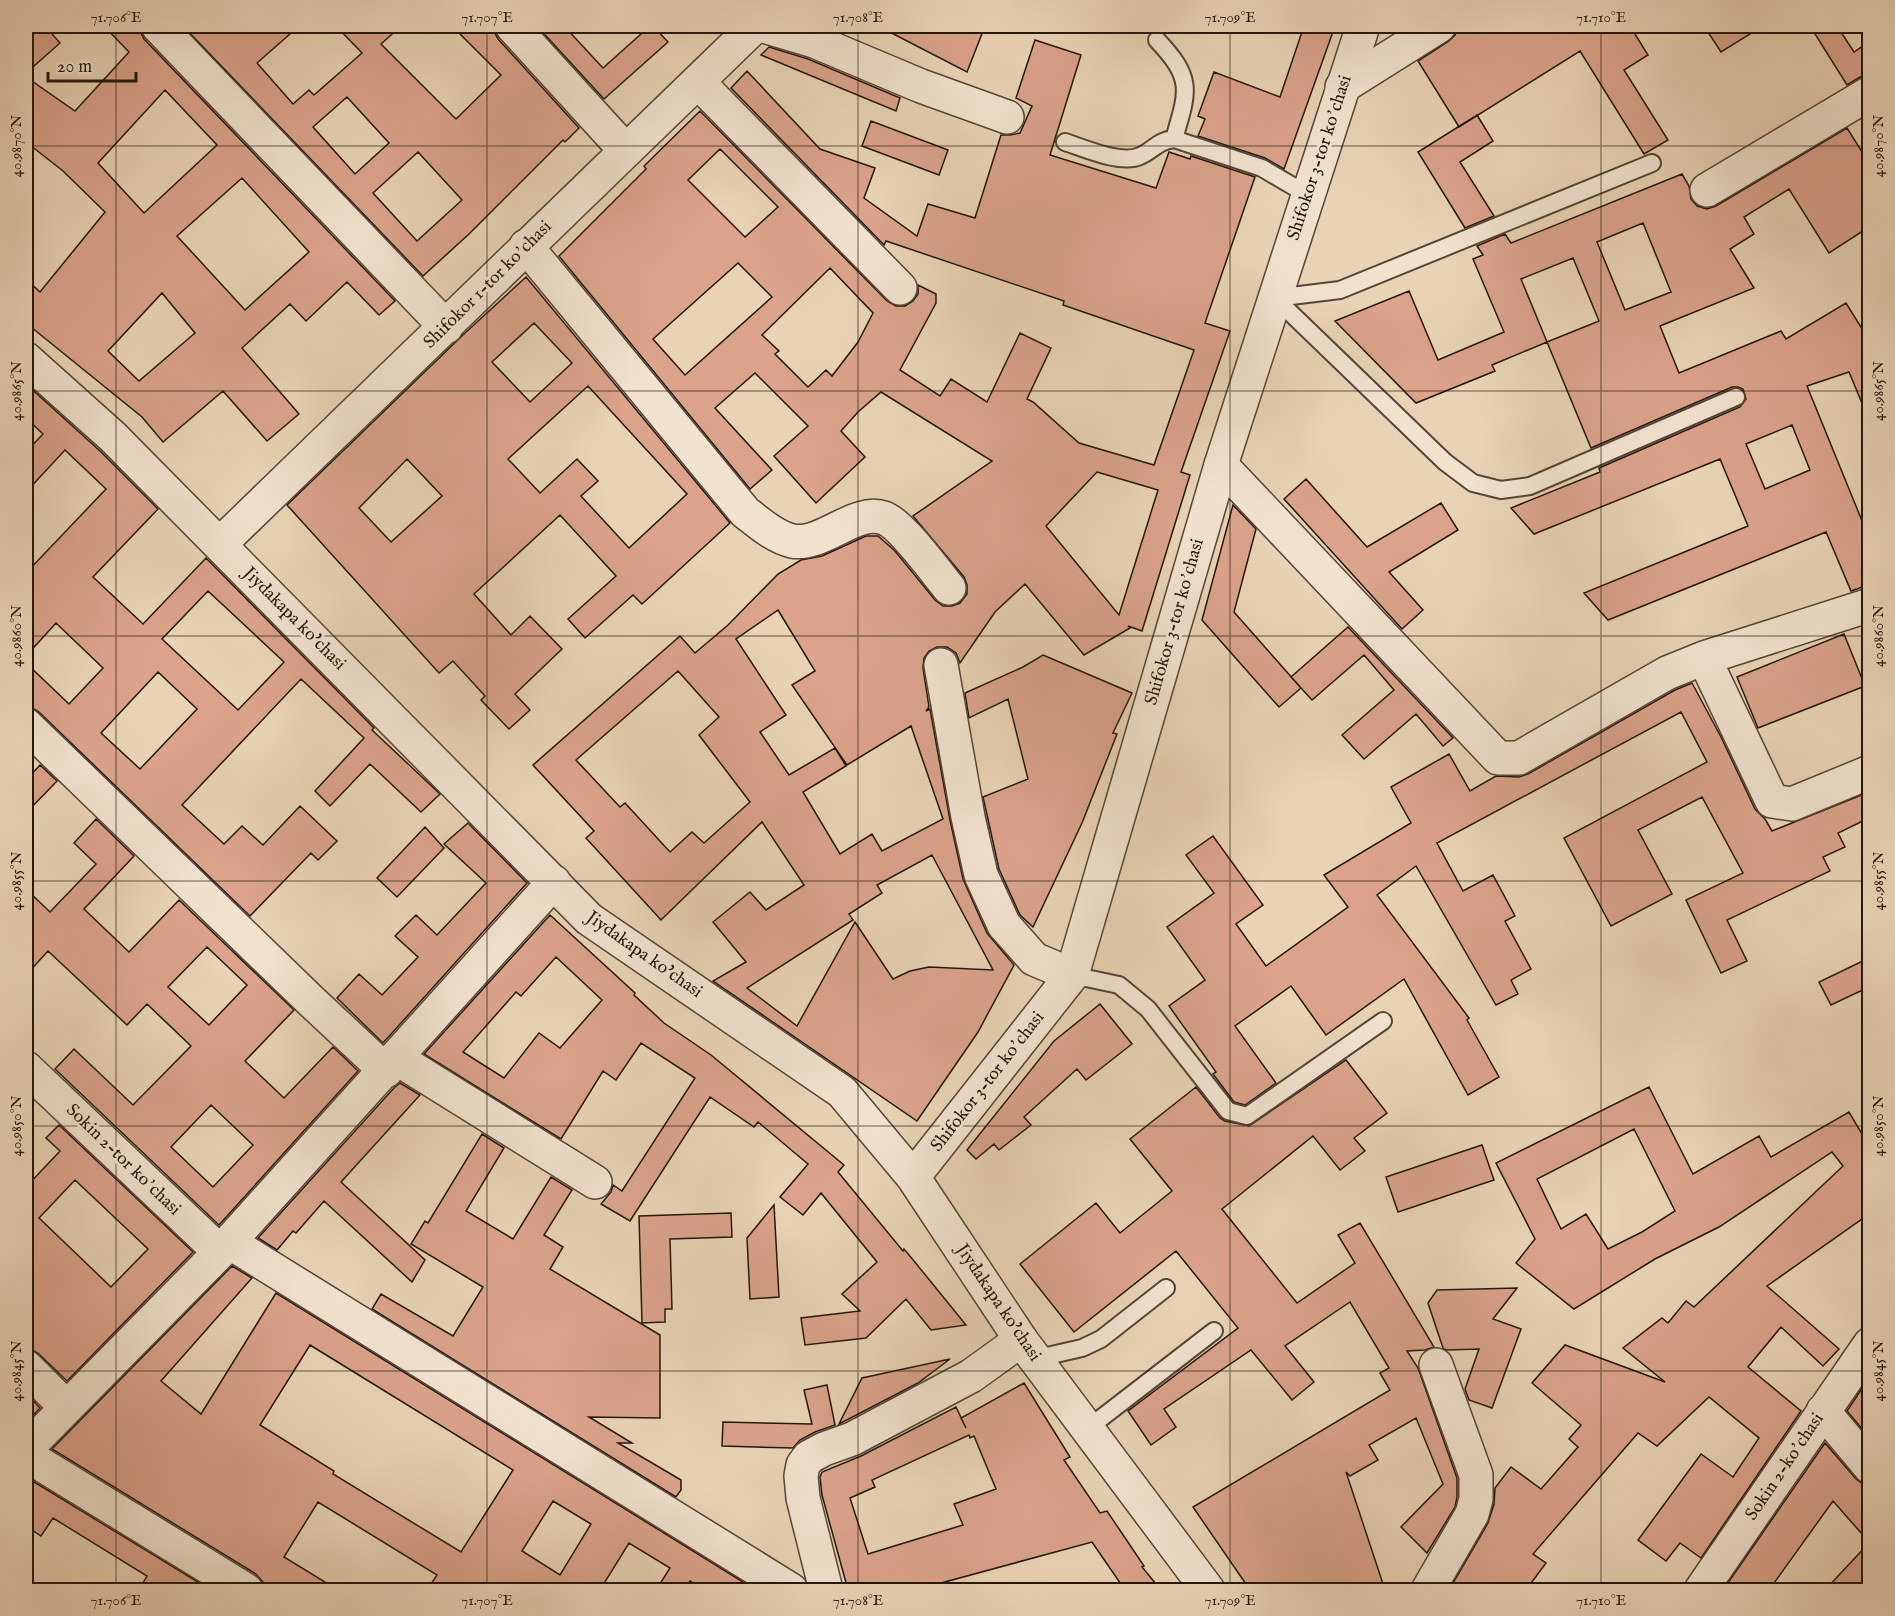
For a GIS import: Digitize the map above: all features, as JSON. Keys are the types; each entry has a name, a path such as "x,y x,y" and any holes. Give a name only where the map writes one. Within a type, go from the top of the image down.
{"street":[{"path":"158,26 446,327"},
{"path":"512,26 626,151"},
{"name":"Shifokor 1-tor koʼchasi","path":"220,544 754,26"},
{"path":"764,26 814,41 921,86 1006,117"},
{"name":"Shifokor 3-tor koʼchasi","path":"913,1177 1072,975 1221,465 1363,26"},
{"path":"1342,87 1439,26"},
{"path":"698,82 900,288"},
{"path":"1707,190 1869,93"},
{"path":"526,246 745,512 772,532 793,541 813,538 869,516 884,518 896,525 949,588"},
{"name":"Jiydakapa ko'chasi","path":"26,359 113,437 589,919 842,1092 913,1177 1028,1349 1208,1590"},
{"path":"1221,465 1498,758 1519,758 1667,673 1704,658 1869,605"},
{"path":"1704,658 1772,801 1792,804 1869,772"},
{"path":"941,665 968,817 981,875 1004,925 1034,959 1072,975"},
{"path":"26,725 310,1000 391,1064 595,1182"},
{"path":"26,1449 224,1247 554,882"},
{"name":"Sokin 2-tor koʼchasi","path":"26,1068 224,1247 791,1590"},
{"name":"Sokin 2-koʼchasi","path":"1701,1590 1869,1344"},
{"path":"826,1590 803,1498 801,1476 803,1465 809,1457 852,1439 970,1376 1028,1349"},
{"path":"1428,1590 1472,1514 1476,1499 1476,1475 1436,1365"},
{"path":"26,1367 66,1407"},
{"path":"1824,1411 1869,1467"},
{"path":"26,1455 246,1590"}],"lane":[{"path":"1157,40 1174,58 1185,86 1184,105 1174,139"},
{"path":"1065,142 1129,159 1140,156 1164,140 1174,139 1262,168 1308,195"},
{"path":"1275,298 1340,290 1652,163"},
{"path":"1275,298 1445,462 1473,483 1501,490 1530,486 1736,396"},
{"path":"1072,975 1119,985 1148,1009 1228,1111 1247,1116 1383,1021"},
{"path":"1028,1349 1082,1348 1101,1339 1166,1288"},
{"path":"1087,1429 1214,1331"}],"building":[{"path":"26,26 45,26 60,43 26,73"},
{"path":"104,26 140,26 144,39 395,301 379,315 347,282 306,321 290,304 242,348 299,414 267,441 223,391 163,442 142,417 26,323 26,279 40,292 105,212 63,171 26,142 26,77 75,111 129,52","holes":["165,90 217,145 144,213 98,163","242,178 309,252 245,310 177,236","162,293 195,333 139,381 108,351"]},
{"path":"183,26 299,26 257,63 293,104 309,90 314,95 362,53 336,26 401,26 381,44 456,119 501,75 452,26 494,26 498,39 579,128 565,142 563,140 469,234 423,276","holes":["347,97 389,143 355,174 313,127","418,152 462,200 417,241 373,193"]},
{"path":"537,26 564,26 603,68 650,26 653,26 668,42 604,99"},
{"path":"878,26 985,26 967,72"},
{"path":"1304,26 1335,26 1284,169 1265,158 1198,136 1205,119 1198,116 1214,72 1280,97"},
{"path":"1458,26 1630,26 1648,55 1624,70 1668,140 1644,154 1580,51 1459,127 1418,61 1449,41 1455,35"},
{"path":"1704,26 1763,26 1721,52"},
{"path":"1810,26 1837,26 1854,52 1869,42 1869,74 1847,85"},
{"path":"1035,40 1081,55 1050,155 1156,188 1169,152 1190,159 1191,156 1255,177 1205,323 1230,331 1181,472 1190,475 1142,631 1128,626 1130,628 1084,655 1025,584 995,612 960,663 956,653 947,647 937,647 929,651 924,658 923,668 929,707 926,711 930,709 963,879 987,933 1014,965 978,1032 917,1121 713,981 746,962 713,922 750,892 766,910 804,885 762,822 661,920 586,838 594,831 533,765 680,636 695,653 728,625 778,574 801,560 822,556 866,536 878,536 895,551 935,600 943,606 960,603 967,594 964,577 913,516 992,461 881,392 841,431 865,457 816,503 774,456 808,426 755,373 715,408 772,470 750,489 559,256 646,169 644,166 700,111 887,301 896,306 905,306 918,294 918,285 936,294 936,303 900,370 940,396 951,379 987,402 1020,333 1051,348 1027,399 1079,443 1154,465 1194,350 1063,305 1064,301 886,241 884,245 731,88 747,71 820,149 875,168 864,198 917,236 928,204 975,218 1001,135 1020,133 1032,106 1016,98","holes":["720,149 778,207 745,237 688,180","738,263 772,297 685,375 653,339","830,268 873,313 858,342 832,376 826,370 808,387 775,354 779,351 762,335","1097,472 1158,490 1119,615 1046,526","778,610 815,671 792,685 847,765 911,726 943,819 882,851 872,834 840,854 803,792 846,766 835,748 789,775 760,732 786,715 736,639","678,671 719,717 699,735 750,802 704,843 692,832 670,852 625,803 620,807 576,760","932,855 993,970 929,967 910,971 893,979 855,922 797,1026 747,988 853,920 849,914 882,893 877,885"]},
{"path":"769,47 808,59 900,98 896,111 761,55"},
{"path":"1477,115 1493,141 1460,162 1494,216 1465,228 1418,152"},
{"path":"871,121 948,150 939,175 862,146"},
{"path":"1847,128 1869,163 1869,227 1829,253 1789,189 1744,217 1754,234 1730,249 1754,288 1660,326 1679,373 1781,331 1786,339 1846,303 1869,340 1869,420 1849,372 1807,386 1869,538 1869,584 1851,591 1826,532 1608,620 1584,593 1748,526 1720,459 1534,534 1511,508 1600,472 1599,468 1740,407 1746,399 1743,389 1732,387 1591,448 1547,342 1492,365 1495,371 1416,403 1335,321 1409,291 1438,360 1504,332 1473,259 1483,255 1477,246 1505,234 1511,243 1682,174 1689,186 1691,199 1697,206 1707,209 1716,206","holes":["1643,223 1671,292 1625,310 1597,242","1573,258 1599,321 1547,342 1521,279","1792,425 1810,470 1765,489 1746,444"]},
{"path":"526,277 730,523 642,604 633,595 585,638 568,619 616,576 560,515 474,594 511,635 530,616 562,649 515,694 530,710 509,729 481,700 485,696 453,661 439,673 287,505","holes":["534,323 572,363 530,402 492,362","588,386 687,494 629,548 581,496 598,481 577,459 540,493 508,459","407,459 442,496 391,542 359,508"]},
{"path":"26,384 100,451 158,509 93,577 143,624 206,558 374,728 372,730 440,794 421,812 370,764 330,806 315,791 364,738 301,679 182,805 224,844 242,826 263,845 300,806 337,841 318,860 311,853 250,916 39,712 26,704 26,663 69,704 103,668 56,623 26,656 26,573 106,489 65,450 26,492 26,452 43,434 26,418","holes":["208,591 284,662 238,710 162,639","158,672 197,709 140,769 101,733"]},
{"path":"1306,479 1367,547 1441,503 1458,530 1389,572 1423,610 1402,629 1284,499"},
{"path":"1233,505 1256,529 1234,612 1301,688 1279,707 1202,620"},
{"path":"1348,627 1453,738 1443,746 1416,714 1364,759 1342,735 1394,690 1364,655 1312,700 1291,677"},
{"path":"1844,634 1865,686 1758,728 1737,677"},
{"path":"1043,655 1132,693 1113,733 1117,734 1082,823 1033,927 1020,915 999,869 983,797 1028,779 1008,699 969,718 965,693 1023,667"},
{"path":"1692,683 1755,809 1772,831 1869,792 1869,818 1838,833 1845,847 1823,857 1830,871 1727,920 1747,961 1721,973 1686,900 1743,873 1702,797 1638,830 1672,894 1611,926 1564,838 1707,762 1681,712 1437,843 1463,891 1493,875 1515,916 1505,921 1531,969 1511,980 1518,994 1496,1005 1416,866 1377,895 1469,1018 1467,1020 1499,1077 1468,1095 1404,979 1326,1035 1291,986 1235,1026 1276,1083 1245,1105 1234,1102 1213,1074 1216,1072 1169,1006 1205,980 1167,927 1214,893 1186,855 1213,836 1263,905 1236,924 1266,966 1348,907 1324,875 1411,823 1391,787 1449,754 1470,791 1496,776 1519,777 1528,774 1675,690"},
{"path":"40,765 57,781 26,813 26,780"},
{"path":"96,819 134,856 84,909 129,952 179,900 294,1010 245,1061 284,1098 333,1047 358,1071 219,1225 55,1069 74,1049 133,1105 191,1046 147,1004 127,1025 48,951 26,975 26,889 50,912 96,864 74,843","holes":["207,947 247,985 209,1025 168,987","211,1105 253,1145 213,1187 171,1147"]},
{"path":"468,823 527,883 383,1043 337,998 359,974 382,995 418,957 395,936 416,915 437,935 486,883 444,844"},
{"path":"425,827 444,848 397,897 377,878"},
{"path":"550,915 635,993 634,995 664,1023 711,1055 844,1165 838,1172 966,1325 931,1330 906,1299 866,1338 805,1345 801,1318 860,1311 842,1294 877,1262 821,1193 803,1215 780,1197 808,1164 758,1122 754,1127 710,1097 630,1221 601,1204 611,1192 613,1185 622,1191 695,1078 641,1043 616,1080 603,1071 561,1139 424,1054","holes":["556,957 602,1000 560,1048 539,1033 504,1078 463,1052 516,992 521,996"]},
{"path":"1869,958 1869,987 1831,1005 1819,982"},
{"path":"1100,1004 1132,1044 1086,1080 1077,1069 1024,1117 1031,1125 999,1150 994,1144 976,1159 967,1150 1054,1041"},
{"path":"1346,1060 1387,1113 1354,1138 1365,1151 1340,1170 1313,1136 1222,1209 1297,1303 1355,1263 1338,1235 1360,1223 1434,1347 1407,1351 1418,1368 1457,1478 1457,1497 1455,1507 1427,1553 1401,1527 1443,1484 1416,1418 1369,1445 1378,1460 1350,1476 1346,1472 1385,1590 1250,1590 1193,1507 1390,1390 1380,1373 1389,1368 1350,1302 1285,1346 1314,1382 1292,1400 1251,1350 1164,1409 1176,1427 1151,1445 1128,1411 1238,1328 1176,1251 1074,1332 1020,1264 1096,1203 1120,1233 1172,1191 1130,1139 1196,1087 1220,1118 1249,1126"},
{"path":"400,1083 420,1095 341,1182 425,1260 412,1282 324,1201 296,1233 293,1231 277,1250 258,1238 394,1088"},
{"path":"1649,1087 1693,1174 1759,1136 1771,1157 1849,1112 1869,1146 1869,1214 1767,1286 1839,1349 1823,1366 1781,1327 1748,1367 1801,1411 1701,1558 1680,1543 1666,1561 1638,1540 1701,1454 1733,1477 1759,1438 1709,1397 1657,1446 1638,1433 1533,1554 1546,1563 1526,1590 1449,1590 1488,1523 1494,1504 1495,1488 1511,1467 1541,1489 1578,1447 1569,1439 1581,1425 1532,1383 1565,1345 1665,1382 1623,1348 1662,1318 1668,1323 1686,1301 1694,1307 1843,1166 1832,1152 1719,1227 1655,1259 1574,1309 1516,1263 1535,1239 1496,1163","holes":["1634,1129 1675,1211 1642,1232 1608,1249 1586,1214 1561,1229 1537,1179"]},
{"path":"59,1125 193,1252 67,1381 39,1354 26,1349 26,1187 60,1151 46,1138","holes":["75,1180 148,1249 111,1287 39,1218"]},
{"path":"482,1134 504,1148 466,1211 513,1239 551,1177 572,1190 544,1235 563,1247 550,1269 660,1335 660,1418 589,1417 632,1443 618,1443 681,1480 681,1490 676,1497 372,1309 381,1294 453,1336 483,1287 411,1244 425,1221 428,1223"},
{"path":"1482,1145 1494,1180 1398,1212 1386,1177"},
{"path":"774,1205 779,1297 750,1299 747,1238"},
{"path":"731,1213 732,1237 670,1239 672,1309 665,1309 665,1322 642,1323 639,1216"},
{"path":"232,1266 252,1278 161,1381 201,1414 276,1293 756,1590 705,1590 690,1581 684,1590 656,1590 670,1568 629,1543 600,1590 427,1590 437,1575 318,1502 284,1557 338,1590 265,1590 263,1582 256,1574 52,1449","holes":["310,1345 513,1470 461,1552 333,1474 334,1471 260,1425","553,1501 591,1524 560,1575 522,1551"]},
{"path":"1517,1288 1493,1319 1521,1329 1492,1408 1469,1400 1465,1389 1479,1349 1446,1350 1443,1348 1428,1303 1437,1290"},
{"path":"950,1359 918,1383 839,1424 862,1378"},
{"path":"1869,1378 1869,1437 1847,1411"},
{"path":"1024,1383 1070,1457 1064,1460 1100,1513 1107,1511 1144,1566 1142,1567 1161,1590 1125,1590 1092,1542 930,1586 929,1583 902,1590 848,1590 822,1495 820,1477 822,1472 861,1456 956,1407 961,1418","holes":["969,1435 970,1438 974,1436 996,1489 954,1504 963,1525 868,1554 850,1498 875,1487 872,1480"]},
{"path":"827,1385 835,1425 800,1440 793,1448 722,1446 723,1422 812,1424 804,1390"},
{"path":"26,1393 40,1408 26,1423"},
{"path":"1825,1443 1856,1479 1869,1485 1869,1542 1833,1501 1769,1590 1723,1590"},
{"path":"26,1477 211,1590 139,1590 147,1576 53,1518 41,1536 26,1526"},
{"path":"1869,1543 1869,1590 1825,1590"}]}
